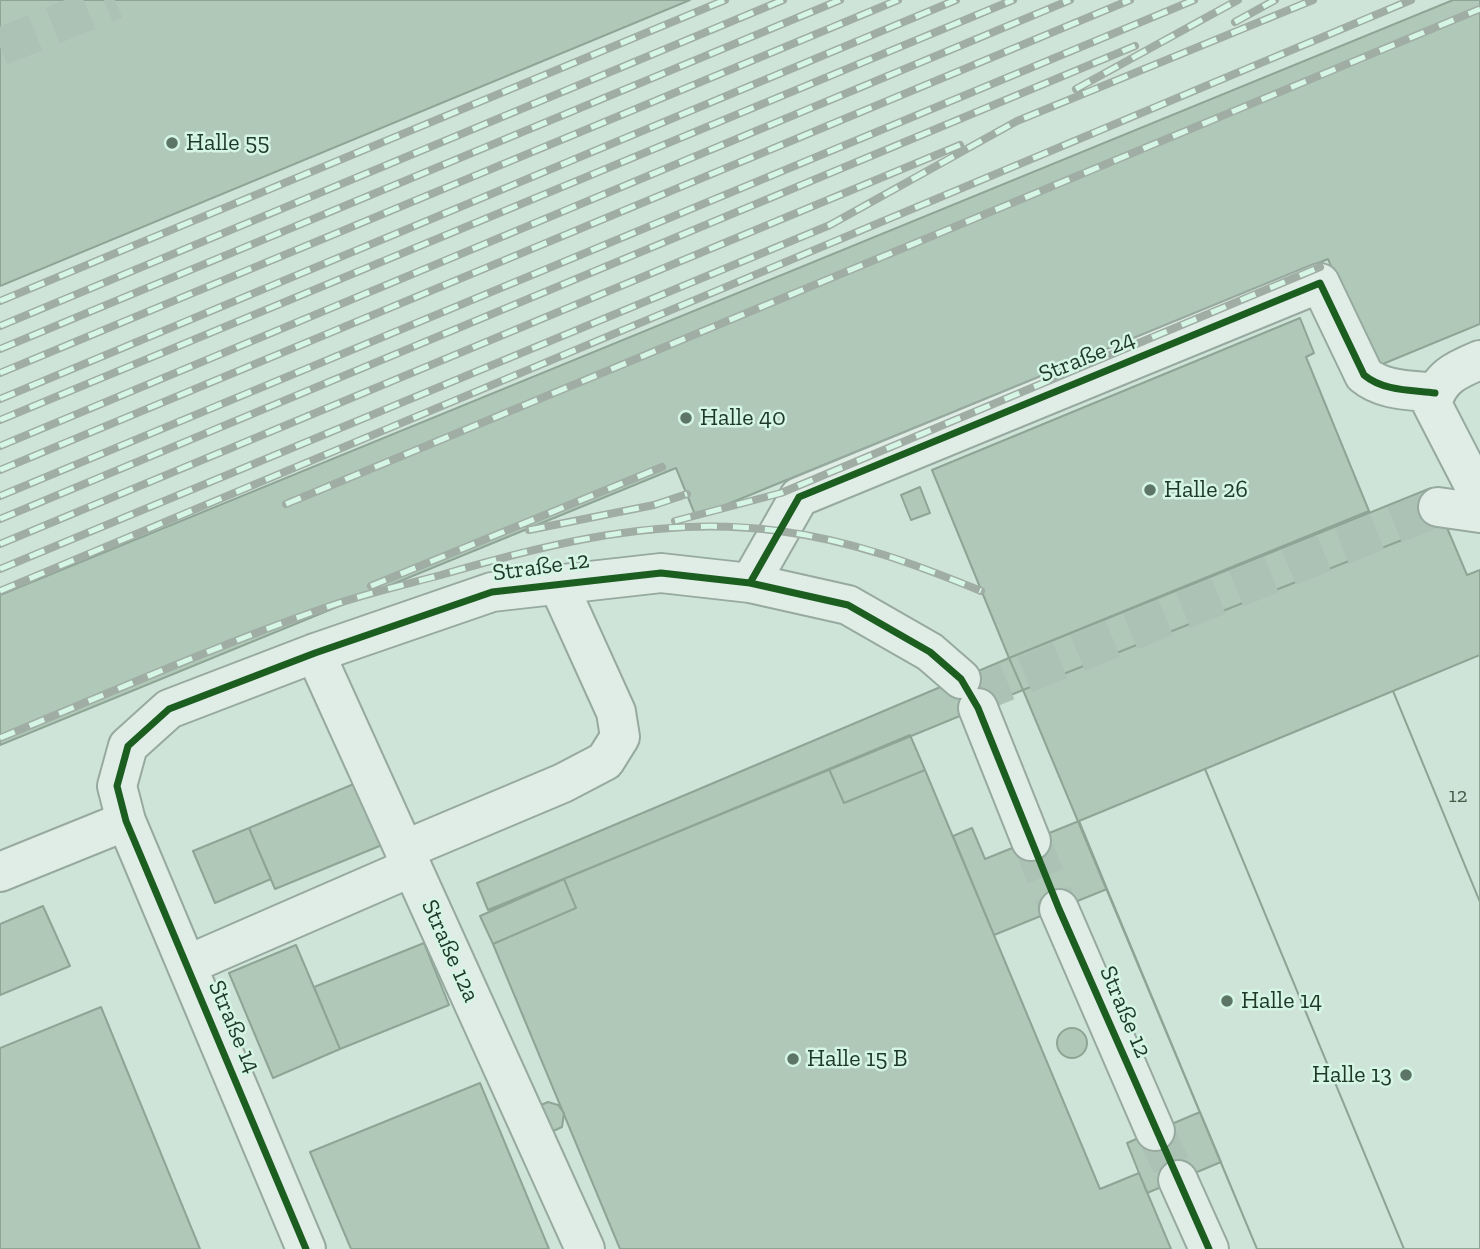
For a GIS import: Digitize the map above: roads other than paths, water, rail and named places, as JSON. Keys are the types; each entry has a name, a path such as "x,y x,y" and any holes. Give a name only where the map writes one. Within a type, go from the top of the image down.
{"street":[{"name":"Straße 24","path":"750,583 799,497 1320,283 1364,374 1373,382 1393,388 1435,393"},
{"path":"1480,360 1451,373 1435,393 1432,404 1480,497"},
{"path":"1438,507 1480,513"},
{"name":"Straße 12","path":"126,821 117,786 128,746 169,709 315,653 492,592 661,573 750,583 848,605 930,652 970,693 1031,841"},
{"path":"187,965 605,761 620,737 616,712 558,584"},
{"name":"Straße 12a","path":"315,653 585,1249"},
{"path":"0,872 126,821"},
{"name":"Straße 14","path":"126,821 306,1249"},
{"name":"Straße 12","path":"1059,909 1155,1131"},
{"path":"1178,1180 1209,1249"}],"tunnel":[{"path":"0,47 115,0"},
{"path":"972,696 1438,507"},
{"path":"1031,841 1059,909"},
{"path":"1155,1131 1178,1180"}],"railway":[{"path":"0,301 725,0"},
{"path":"0,326 783,0"},
{"path":"0,349 840,0"},
{"path":"0,373 898,0"},
{"path":"0,399 956,0"},
{"path":"0,420 1013,0"},
{"path":"0,446 1070,0"},
{"path":"0,470 1130,0"},
{"path":"0,496 1194,0"},
{"path":"1076,89 1238,0"},
{"path":"1235,22 1275,0"},
{"path":"0,569 830,225 1017,121 1313,0"},
{"path":"0,591 1411,0"},
{"path":"286,504 1480,9"},
{"path":"0,519 1135,46"},
{"path":"0,544 960,145"},
{"path":"675,521 781,493 1320,267"},
{"path":"371,586 662,467"},
{"path":"529,530 654,505 687,494"},
{"path":"0,738 211,651 339,603 524,552 608,535 693,527 779,531 831,540 882,554 981,591"}],"place":[{"name":"Halle 55","path":"172,143"},
{"name":"Halle 40","path":"686,418"},
{"name":"Halle 26","path":"1150,490"},
{"name":"Halle 14","path":"1227,1001"},
{"name":"Halle 15 B","path":"793,1059"},
{"name":"Halle 13","path":"1406,1075"}]}
